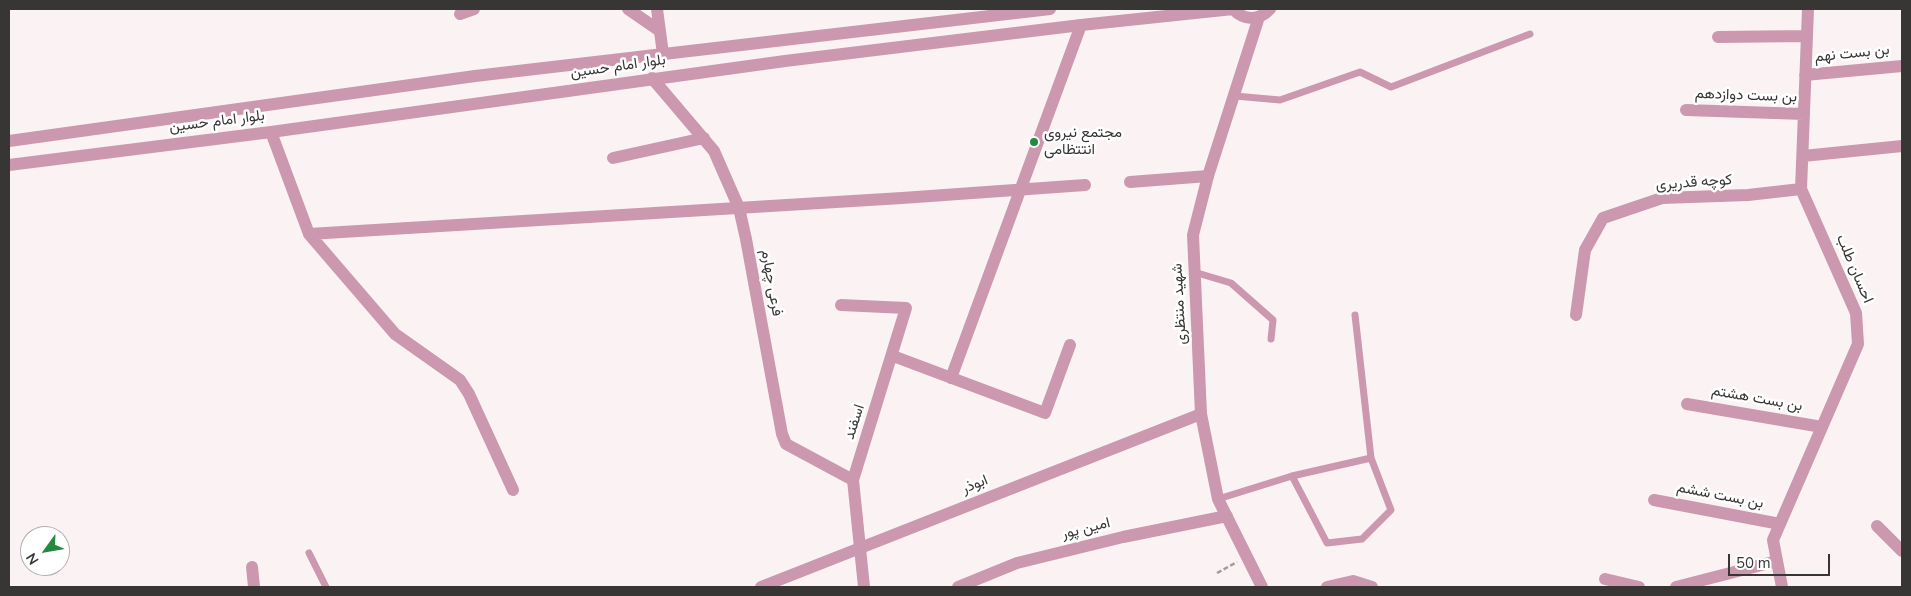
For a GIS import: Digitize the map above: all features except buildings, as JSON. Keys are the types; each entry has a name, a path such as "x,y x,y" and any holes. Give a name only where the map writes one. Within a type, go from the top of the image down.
{"street":[{"path":"460,14 474,9"},
{"path":"628,9 660,31"},
{"path":"656,9 663,54"},
{"name":"بلوار امام حسین","path":"9,141 475,76 1050,9"},
{"path":"1233,9 1245,18 1259,17 1270,9"},
{"name":"بلوار امام حسین","path":"9,165 272,132 652,78 1081,25 1233,9"},
{"name":"احسان طلب","path":"1782,587 1773,540 1858,344 1856,313 1802,189 1808,9"},
{"name":"شهید منتظری","path":"1259,17 1208,176 1192,234 1202,414 1218,498 1262,587"},
{"path":"951,378 1081,25"},
{"path":"1718,38 1807,36"},
{"name":"بن بست نهم","path":"1806,75 1902,66"},
{"name":"فرعی چهارم","path":"652,78 714,151 739,208 782,434 786,444 853,480"},
{"name":"بن بست دوازدهم","path":"1686,110 1804,114"},
{"path":"272,132 309,234 395,334 460,380 469,394 513,490"},
{"path":"613,158 704,138"},
{"path":"1803,156 1902,146"},
{"path":"1130,182 1208,176"},
{"path":"309,234 1085,185"},
{"name":"کوچه قدریری","path":"1576,315 1586,250 1603,218 1662,198 1748,195 1802,189"},
{"name":"اسفند","path":"841,305 906,308 893,356 853,480 864,587"},
{"path":"893,356 1045,413 1070,345"},
{"name":"بن بست هشتم","path":"1687,404 1822,427"},
{"name":"ابوذر","path":"761,587 1202,414"},
{"name":"بن بست ششم","path":"1654,500 1780,524"},
{"name":"امین پور","path":"958,587 1017,563 1123,537 1227,516"},
{"path":"1878,526 1902,551"},
{"path":"1676,587 1777,561"},
{"path":"252,567 254,587"},
{"path":"1605,579 1639,587"},
{"path":"1327,587 1353,582 1372,587"}],"lane":[{"path":"1235,96 1280,100 1360,72 1391,87 1530,34"},
{"path":"1194,272 1231,284 1274,320 1271,339"},
{"path":"1292,476 1328,543 1362,539 1391,510 1371,458 1356,315"},
{"path":"1218,498 1292,476 1371,458"},
{"path":"309,553 326,587"}],"path":[{"path":"1217,573 1246,556"}],"place":[{"name":"مجتمع نیروی انتتظامی","path":"1034,142"}]}
